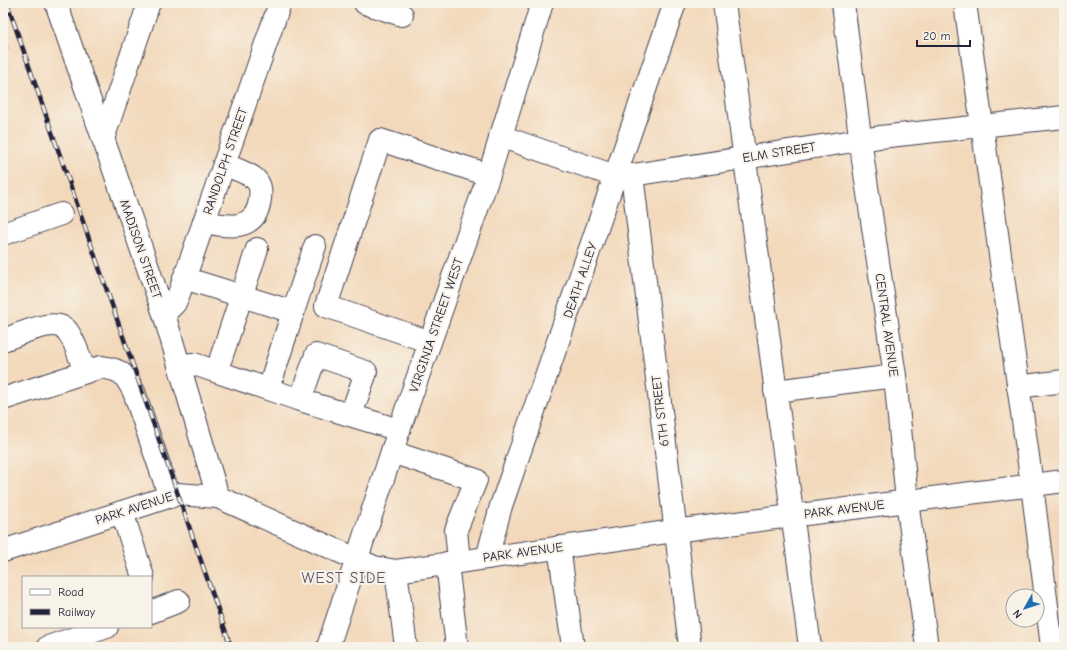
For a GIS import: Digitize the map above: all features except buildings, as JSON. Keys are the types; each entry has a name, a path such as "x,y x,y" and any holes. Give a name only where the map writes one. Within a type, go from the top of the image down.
{"street":[{"name":"MADISON STREET","path":"56,3 164,314 218,497"},
{"path":"103,139 149,3"},
{"name":"RANDOLPH STREET","path":"164,314 175,303 280,3"},
{"path":"365,3 402,15"},
{"name":"VIRGINIA STREET WEST","path":"328,647 399,430 489,175 542,3"},
{"name":"DEATH ALLEY","path":"487,558 501,506 624,174 675,3"},
{"path":"724,3 810,647"},
{"name":"CENTRAL AVENUE","path":"843,3 894,376 907,501 927,647"},
{"path":"965,3 1032,485 1052,647"},
{"name":"ELM STREET","path":"500,136 609,174 624,174 861,140 1064,117"},
{"path":"430,342 326,306 380,140 464,165 489,175"},
{"path":"204,222 227,226 238,225 246,222 254,216 259,205 261,191 258,183 253,178 224,164"},
{"name":"6TH STREET","path":"624,174 690,647"},
{"path":"3,234 61,214"},
{"path":"273,375 315,246"},
{"path":"221,358 257,249"},
{"path":"184,278 293,312"},
{"path":"3,340 51,324 60,325 68,332 85,372"},
{"path":"300,400 316,355 366,372 351,415"},
{"path":"179,365 194,364 300,400 399,430"},
{"path":"3,398 101,367 117,369 126,376 134,392 170,497"},
{"path":"775,391 894,376"},
{"path":"1018,387 1064,381"},
{"path":"392,452 476,480 456,530 453,562 457,647"},
{"name":"PARK AVENUE","path":"3,551 177,494 197,494 218,497 374,567 396,571 674,531 1064,481"},
{"path":"122,512 143,576"},
{"path":"559,547 573,647"},
{"path":"396,571 406,647"},
{"path":"152,609 180,601"},
{"path":"48,647 70,644 105,628"}],"path":[{"path":"3,49 10,47"}],"railway":[{"path":"7,3 231,647"}],"district":[{"name":"WEST SIDE","path":"344,578"}]}
